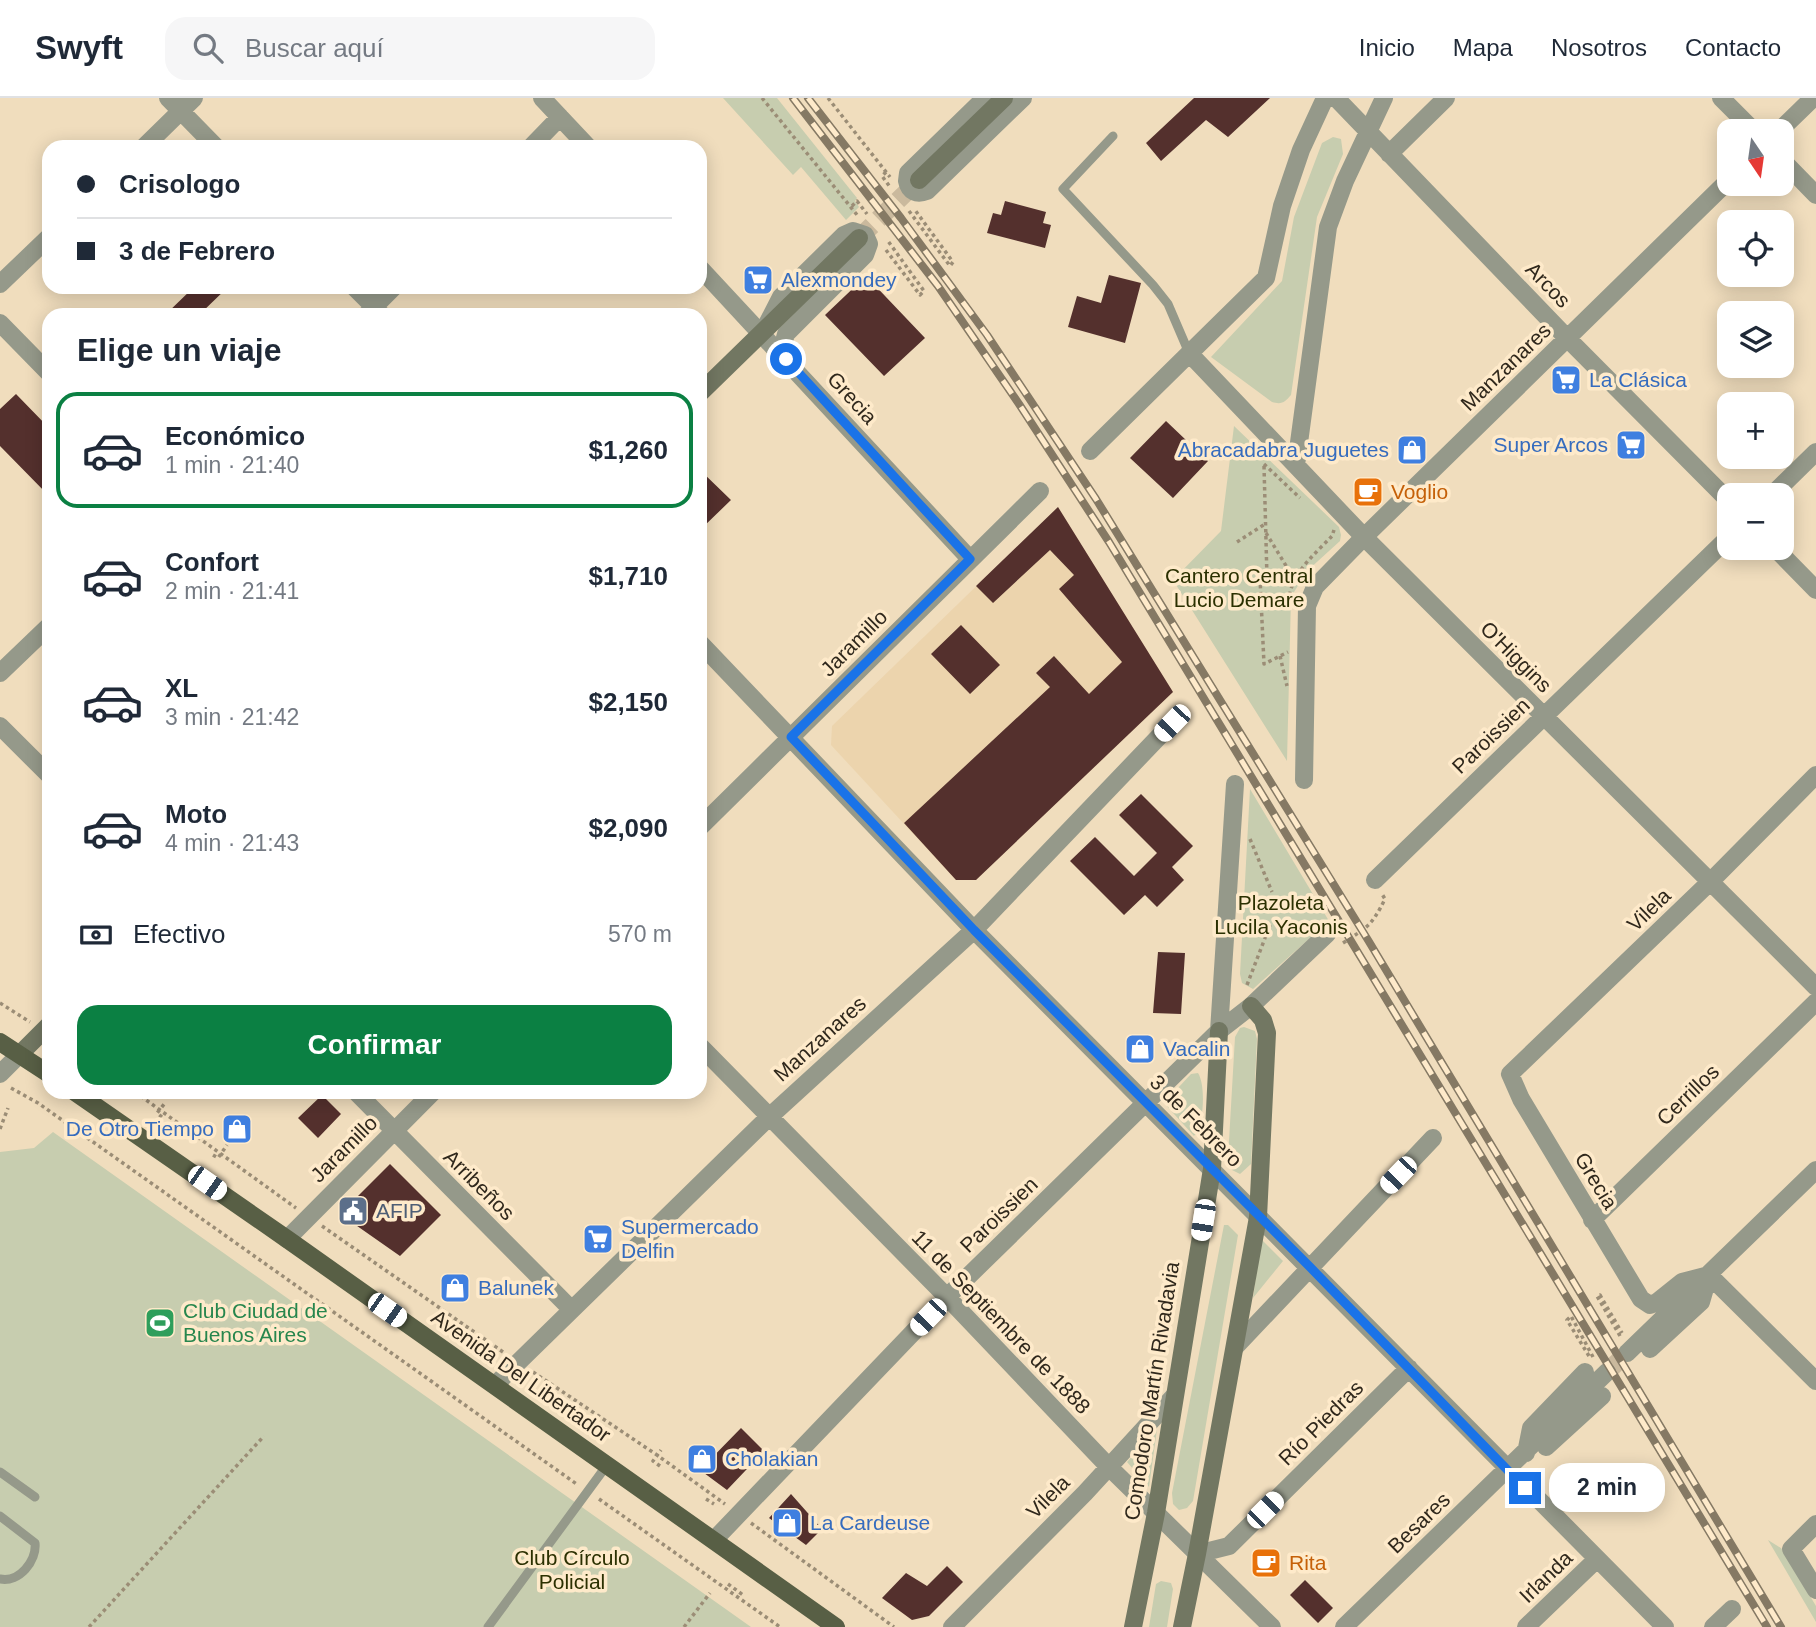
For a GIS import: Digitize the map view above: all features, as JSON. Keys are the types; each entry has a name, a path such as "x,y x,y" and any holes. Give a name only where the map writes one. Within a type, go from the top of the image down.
{"main road":[{"path":"0,1042 42,1069"},
{"name":"Avenida Del Libertador","path":"85,1099 836,1627"}],"street":[{"path":"168,98 209,140"},
{"path":"151,140 194,98"},
{"path":"542,98 581,140"},
{"path":"985,98 908,173 906,181 910,189 918,193 927,191 1023,98"},
{"path":"919,180 1004,98"},
{"path":"1090,451 1266,278 1282,206 1301,150 1325,98"},
{"name":"Arcos","path":"1336,98 1568,339 1717,488"},
{"path":"1296,465 1328,227 1384,98"},
{"path":"1389,154 1447,98"},
{"path":"1721,98 1742,119"},
{"path":"1791,119 1813,98"},
{"path":"538,140 560,117"},
{"path":"1794,172 1816,195"},
{"name":"Manzanares","path":"1304,780 1307,606 1315,587 1717,192"},
{"path":"0,284 42,244"},
{"path":"707,386 761,334 862,247"},
{"path":"786,359 783,345 788,331 862,247"},
{"name":"Grecia","path":"707,276 970,559"},
{"path":"360,294 371,308"},
{"path":"377,308 388,294"},
{"path":"0,323 42,366"},
{"name":"O'Higgins","path":"1189,353 1364,537 1816,987"},
{"path":"1784,483 1816,452"},
{"name":"Jaramillo","path":"707,820 1040,491"},
{"name":"Paroissien","path":"1375,880 1717,549"},
{"path":"1787,560 1816,590"},
{"path":"0,674 42,633"},
{"name":"3 de Febrero","path":"707,650 974,930 1665,1627"},
{"name":"Manzanares","path":"495,1385 768,1118 974,930 1172,723"},
{"path":"0,726 42,768"},
{"name":"Vilela","path":"1510,1074 1711,881 1816,775"},
{"name":"Comodoro Martín Rivadavia","path":"1133,1627 1156,1513 1212,1169 1235,784"},
{"name":"Paroissien","path":"714,1540 947,1297 1219,1031 1251,1006 1327,934"},
{"name":"Cerrillos","path":"1592,1220 1816,1002"},
{"path":"1182,1627 1258,1217 1267,1033 1263,1020 1251,1006"},
{"path":"5,1081 20,1054 42,1032"},
{"name":"11 de Septiembre de 1888","path":"707,1053 947,1297 1109,1467 1272,1627"},
{"name":"Grecia","path":"1510,1074 1521,1100 1635,1293 1650,1304 1657,1302 1682,1282 1709,1275"},
{"name":"Arribeños","path":"363,1099 570,1309"},
{"name":"Jaramillo","path":"287,1239 426,1099"},
{"path":"1235,1347 1433,1138"},
{"path":"1625,1343 1709,1275 1816,1170"},
{"path":"1650,1349 1701,1302 1709,1275"},
{"path":"1709,1275 1816,1381"},
{"name":"Besares","path":"1344,1627 1525,1453 1595,1367"},
{"name":"Río Piedras","path":"1197,1554 1229,1546 1409,1368"},
{"name":"Vilela","path":"952,1627 1109,1467 1174,1396"},
{"name":"Besares","path":"1525,1453 1548,1447 1602,1396"},
{"path":"1816,1524 1791,1549 1816,1590"},
{"name":"Irlanda","path":"1526,1627 1597,1559"},
{"path":"1713,1627 1732,1609"}],"lane":[{"path":"1113,136 1063,189 1168,304 1189,353"},
{"path":"488,1627 607,1465"},
{"path":"0,1472 35,1497"},
{"path":"0,1516 35,1543 36,1552 15,1579 0,1579"}],"path":[{"path":"762,98 861,219"},
{"path":"828,98 886,172 894,187"},
{"path":"852,206 857,201 867,214"},
{"path":"909,211 950,266 953,262 918,214"},
{"path":"862,247 880,243 920,295 923,291 888,241"},
{"path":"1265,432 1269,578 1260,578 1264,664 1288,652 1291,664"},
{"path":"1264,464 1304,502"},
{"path":"1237,542 1266,523"},
{"path":"1289,605 1289,593 1301,569 1332,536 1334,530"},
{"path":"1266,532 1296,582"},
{"path":"1280,656 1287,687 1290,685 1290,675"},
{"path":"1231,830 1247,831 1272,892"},
{"path":"1345,942 1363,932 1383,904"},
{"path":"1251,1006 1247,985 1270,925"},
{"path":"0,1003 42,1026"},
{"path":"5,1081 780,1627"},
{"path":"162,1117 157,1113 165,1103"},
{"path":"0,1129 8,1108"},
{"path":"213,1155 218,1158 227,1145"},
{"path":"1600,1295 1625,1343 1597,1296 1600,1295"},
{"path":"1570,1316 1595,1367 1567,1320 1570,1316"},
{"path":"89,1627 264,1436"},
{"path":"660,1466 653,1461 661,1450"},
{"path":"706,1499 714,1504"},
{"path":"728,1584 743,1595"},
{"path":"684,1627 710,1593"}],"shaded area":[{"path":"1058,507 1173,692 976,880 956,880 831,745 832,726"}],"green space":[{"path":"723,98 777,98 857,198 855,201 859,207 846,220 801,167 793,175"},
{"path":"1333,137 1341,139 1343,154 1317,217 1291,395 1283,402 1275,403 1211,357 1282,281 1294,217 1322,143"},
{"name":"Cantero Central Lucio Demare","path":"1234,426 1339,527 1341,535 1340,541 1307,571 1291,597 1287,761 1173,580 1221,531"},
{"name":"Plazoleta Lucila Yaconis","path":"1250,789 1329,921 1253,989 1242,983 1240,974"},
{"path":"1240,1028 1255,1031 1257,1039 1251,1164 1240,1174 1232,1170 1228,1158 1235,1037"},
{"path":"1198,1073 1203,1105 1200,1124 1194,1136 1164,1103 1191,1074"},
{"name":"Club Ciudad de Buenos Aires","path":"53,1132 751,1627 0,1627 0,1152 34,1148"},
{"path":"1224,1225 1228,1225 1238,1235 1193,1501 1187,1508 1179,1510 1173,1504 1172,1493"},
{"path":"1261,1239 1283,1261 1253,1298"},
{"path":"1157,1429 1149,1487 1127,1462"},
{"path":"1768,1540 1781,1548 1816,1606 1816,1622"},
{"path":"1161,1581 1171,1583 1173,1589 1167,1627 1149,1627 1156,1584"}],"building":[{"path":"1194,98 1270,98 1228,137 1206,120 1161,161 1146,143"},
{"path":"1005,201 1046,212 1043,223 1051,225 1045,248 987,233 993,213 1001,215"},
{"path":"1109,275 1141,283 1125,343 1068,327 1077,296 1101,303"},
{"path":"866,276 925,338 884,376 825,315"},
{"path":"187,294 221,294 206,308 172,308"},
{"path":"16,394 42,421 42,489 0,446 0,409"},
{"path":"1166,421 1208,461 1173,498 1130,458"},
{"path":"707,477 731,500 707,523"},
{"path":"1058,507 1173,692 976,880 956,880 904,823 1050,687 1036,673 1054,656 1089,694 1122,662 1059,589 1074,575 1050,550 993,603 976,586"},
{"path":"961,625 1000,665 970,694 931,654"},
{"path":"1141,794 1193,846 1172,867 1184,880 1157,907 1145,895 1124,915 1070,861 1095,837 1134,876 1157,853 1119,815"},
{"path":"1158,952 1185,953 1181,1014 1153,1013"},
{"path":"318,1099 326,1099 341,1114 318,1138 298,1118"},
{"path":"390,1164 441,1215 400,1256 340,1214"},
{"path":"741,1428 764,1451 727,1490 700,1470"},
{"path":"791,1494 822,1529 806,1545 769,1518"},
{"path":"947,1566 963,1582 929,1616 912,1620 882,1598 906,1573 927,1586"},
{"path":"1305,1580 1333,1608 1318,1623 1290,1595"}],"tunnel":[{"path":"859,238 919,180"},
{"path":"1607,1372 1627,1353"}],"railway":[{"path":"793,98 938,286 1109,542 1767,1627"},
{"path":"808,98 987,335 1096,499 1368,940 1781,1627"}],"place":[{"name":"Alexmondey","path":"758,280"},
{"name":"La Clásica","path":"1566,380"},
{"name":"Super Arcos","path":"1631,445"},
{"name":"Abracadabra Juguetes","path":"1412,450"},
{"name":"Voglio","path":"1368,492"},
{"name":"Vacalin","path":"1140,1049"},
{"name":"De Otro Tiempo","path":"237,1129"},
{"name":"AFIP","path":"353,1211"},
{"name":"Supermercado Delfin","path":"598,1239"},
{"name":"Balunek","path":"455,1288"},
{"name":"Club Ciudad de Buenos Aires","path":"160,1323"},
{"name":"Cholakian","path":"702,1459"},
{"name":"La Cardeuse","path":"787,1523"},
{"name":"Rita","path":"1266,1563"}],"route":[{"path":"786,359 970,559 791,737 974,930 1310,1267 1525,1488"}],"park label":[{"name":"Club Círculo Policial","path":"572,1570"}]}
